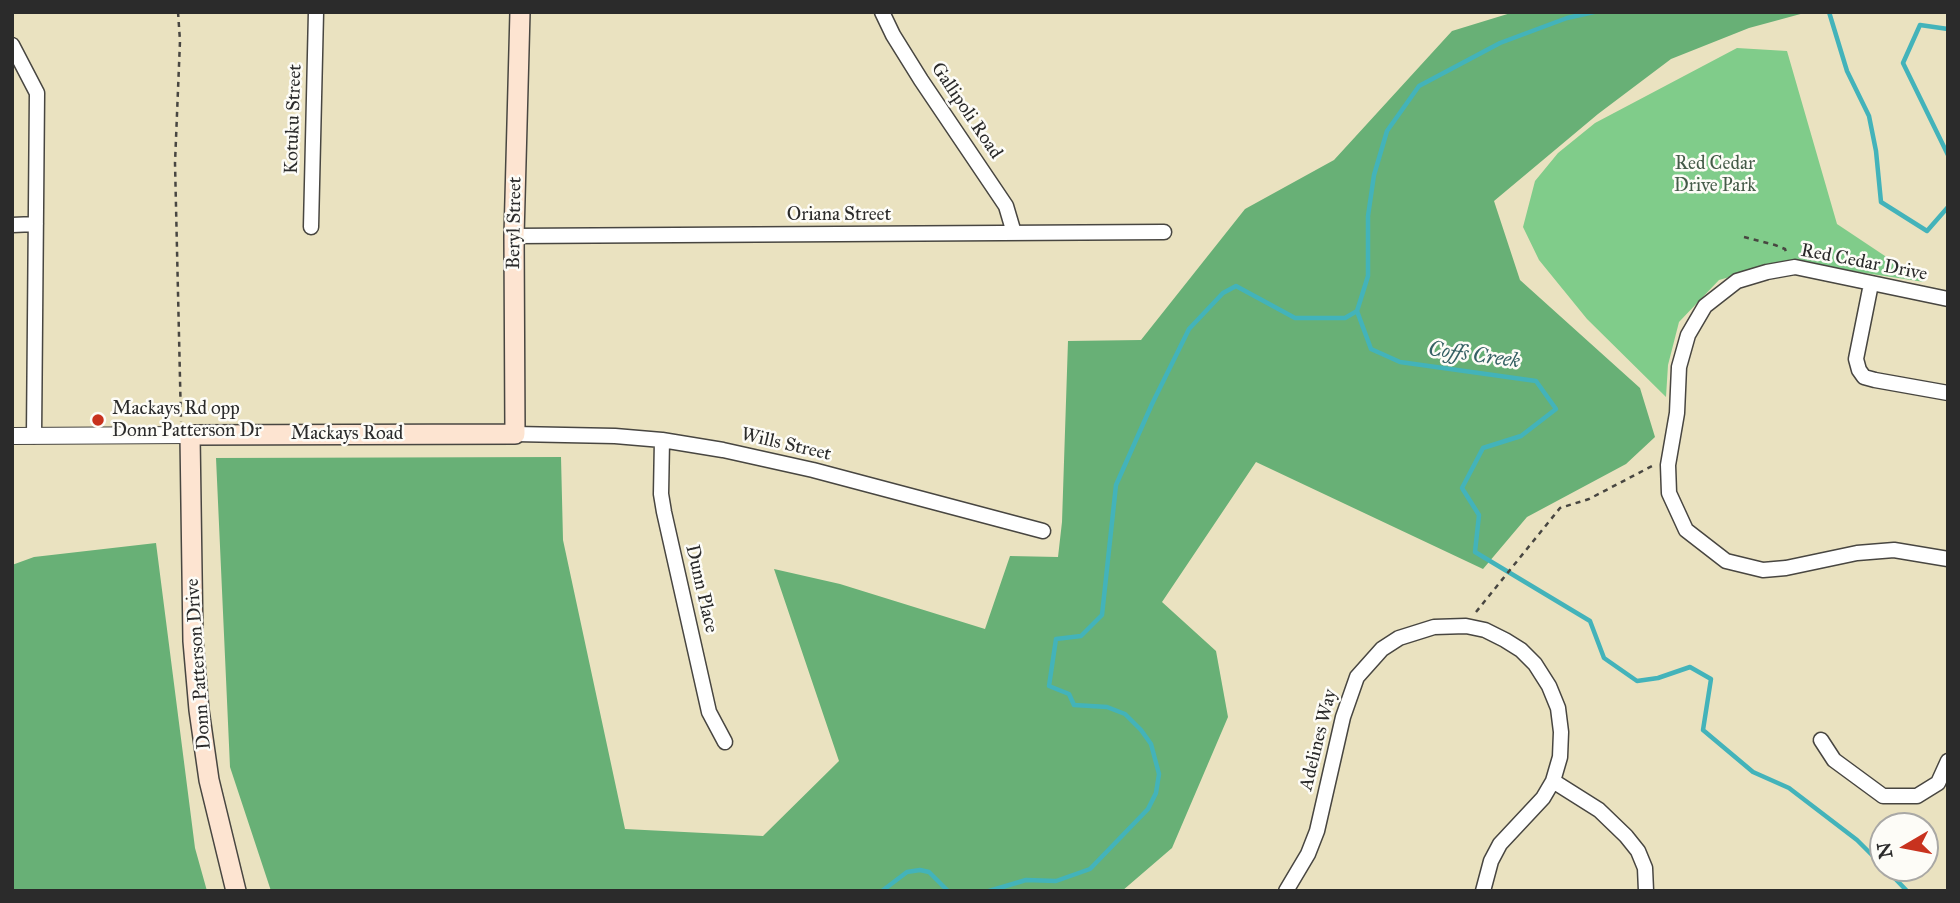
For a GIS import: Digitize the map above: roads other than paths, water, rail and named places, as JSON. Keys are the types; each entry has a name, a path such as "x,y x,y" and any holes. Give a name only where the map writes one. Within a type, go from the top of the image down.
{"main road":[{"name":"Beryl Street","path":"514,434 514,236 520,12"},
{"name":"Mackays Road","path":"185,435 514,434"},
{"name":"Donn Patterson Drive","path":"185,435 193,641 199,710 209,780 236,891"}],"street":[{"name":"Kotuku Street","path":"311,227 316,12"},
{"name":"Gallipoli Road","path":"882,12 893,36 921,80 1006,206 1014,233"},
{"path":"12,45 37,93 34,436"},
{"path":"12,225 36,224"},
{"name":"Oriana Street","path":"514,236 1164,232"},
{"name":"Red Cedar Drive","path":"1948,299 1795,267 1737,281 1705,306 1688,335 1679,367 1676,413 1668,465 1670,493 1686,530 1726,561 1763,570 1786,568 1857,553 1894,550 1948,559"},
{"path":"1871,284 1856,359 1859,370 1864,377 1875,380 1948,393"},
{"name":"Wills Street","path":"514,434 662,440 768,459 1043,531"},
{"name":"Mackays Road","path":"12,436 185,435"},
{"name":"Dunn Place","path":"662,440 661,494 664,512 709,712 726,742"},
{"name":"Adelines Way","path":"1286,891 1308,854 1317,831 1342,717 1357,677 1382,649 1399,638 1434,627 1466,626 1485,630 1521,650 1535,664 1549,685 1558,708 1561,732 1560,757 1553,781 1543,798 1500,844 1491,861 1483,891"},
{"path":"1821,740 1834,760 1884,796 1917,796 1938,783 1948,761"},
{"path":"1553,781 1599,810 1626,836 1638,851 1644,868 1646,891"}],"waterway":[{"name":"Coffs Creek","path":"1594,12 1567,18 1500,43 1419,86 1387,131 1374,175 1368,216 1368,276 1357,311 1371,349 1400,362 1536,381 1556,409 1521,436 1483,448 1462,488 1479,515 1475,552 1590,621 1604,658 1637,681 1658,678 1690,667 1711,679 1703,730 1753,772 1789,788 1869,852"},
{"name":"Coffs Creek","path":"1829,12 1847,71 1869,116 1881,202 1927,231 1948,207"},
{"name":"Coffs Creek","path":"1948,29 1920,25 1903,63 1948,155"},
{"path":"989,891 1026,880 1056,881 1090,869 1148,809 1156,793 1159,774 1151,744 1141,730 1125,714 1107,707 1074,705 1069,694 1049,686 1056,639 1081,636 1102,615 1116,485 1189,329 1223,293 1236,286 1295,318 1345,318 1357,311"},
{"path":"882,891 907,872 920,870 929,872 948,891"},
{"name":"Coffs Creek","path":"1898,882 1907,891"}],"place":[{"name":"Mackays Rd opp Donn Patterson Dr","path":"98,420"}],"park label":[{"name":"Red Cedar Drive Park","path":"1715,175"}]}
